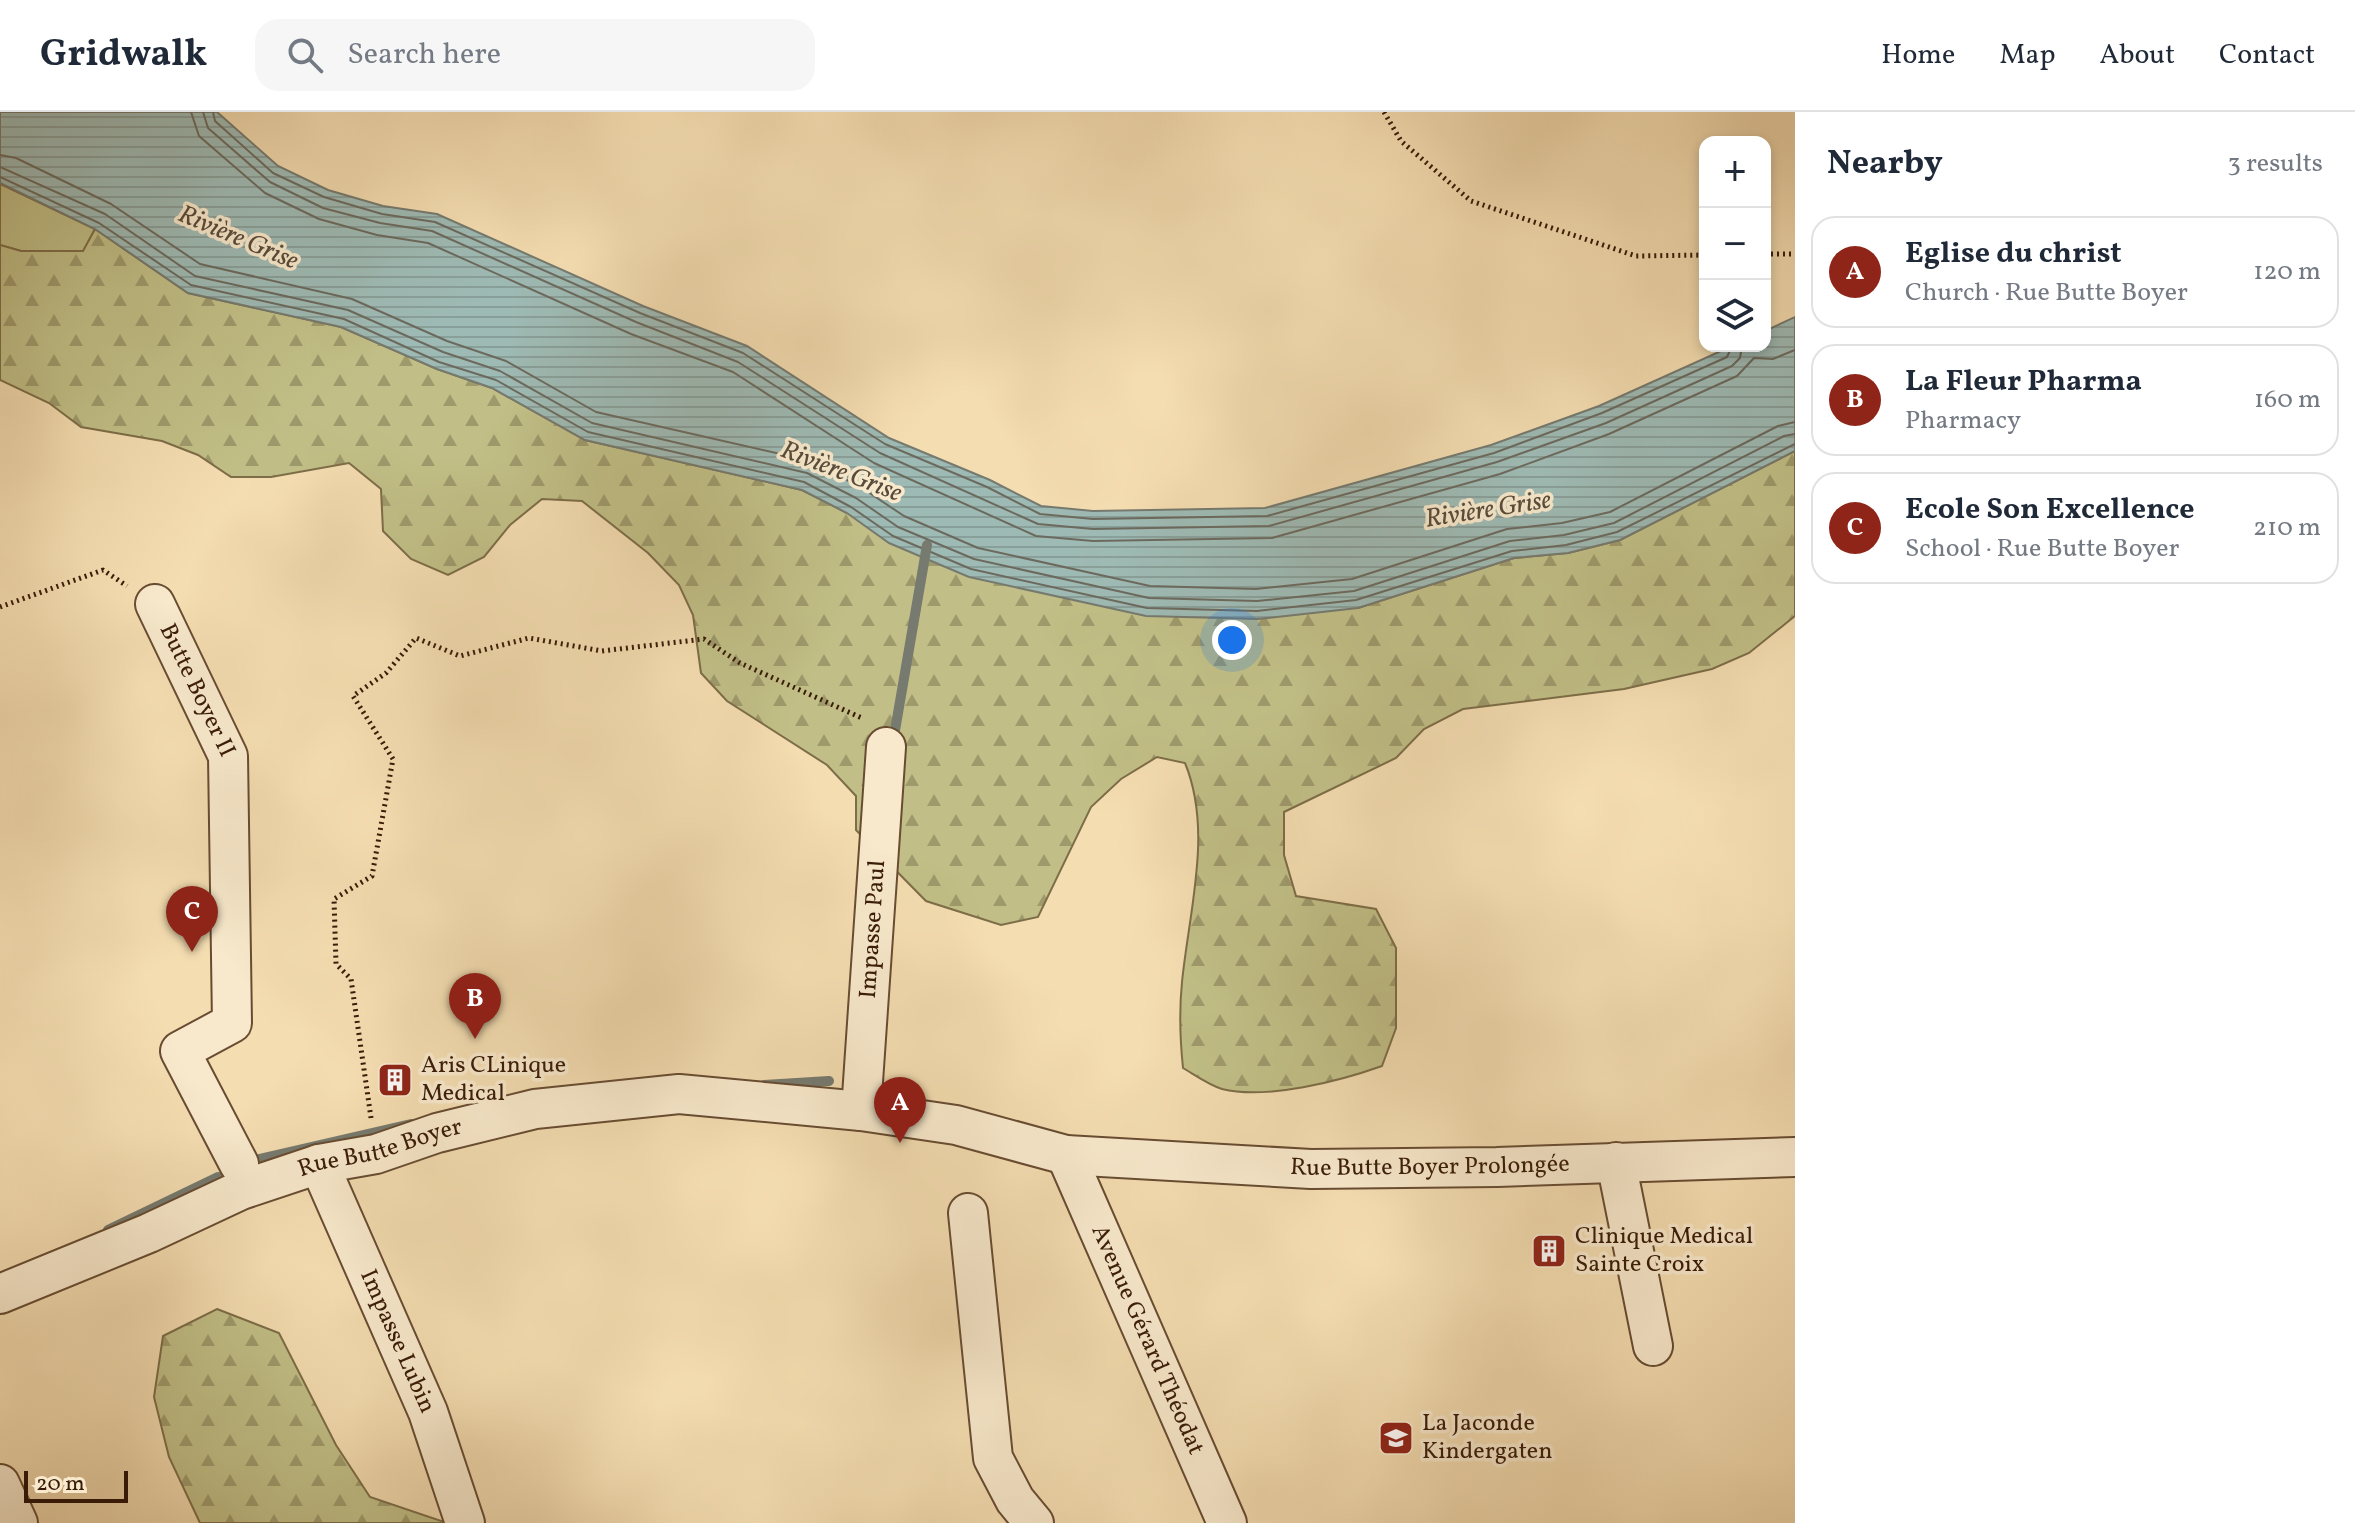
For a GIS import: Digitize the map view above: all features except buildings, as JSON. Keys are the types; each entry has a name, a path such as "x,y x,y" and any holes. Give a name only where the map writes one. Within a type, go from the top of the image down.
{"street":[{"name":"Butte Boyer II","path":"155,604 228,756 232,1023 180,1051 239,1164"},
{"name":"Impasse Paul","path":"861,1111 886,747"},
{"name":"Rue Butte Boyer","path":"0,1294 149,1233 241,1190 319,1164 376,1154 437,1133 535,1109 679,1094 861,1111 956,1125 1066,1155"},
{"name":"Rue Butte Boyer Prolongée","path":"1066,1155 1311,1169 1497,1167 1795,1157"},
{"name":"Avenue Gérard Théodat","path":"1066,1155 1227,1523"},
{"path":"1616,1162 1653,1346"},
{"name":"Impasse Lubin","path":"319,1164 428,1412 465,1523"},
{"path":"968,1213 993,1458 1015,1500 1034,1523"},
{"path":"0,1484 18,1523"}],"path":[{"path":"1384,112 1401,141 1471,201 1636,256 1699,255"},
{"path":"1771,254 1795,254"},
{"path":"0,607 103,570 155,604"},
{"path":"376,1154 351,979 336,964 334,899 372,876 393,759 353,696 386,673 416,638 460,656 529,638 602,651 704,639 740,663 861,715 886,747"}],"green space":[{"path":"0,184 95,229 84,251 21,251 0,245"},
{"path":"95,229 188,293 341,327 437,369 492,388 585,440 802,490 847,513 1358,608 1514,558 1568,553 1620,540 1795,451 1795,616 1749,653 1712,669 1624,689 1463,709 1424,729 1396,758 1284,812 1284,855 1296,896 1376,909 1396,948 1396,1028 1382,1066 1325,1083 1281,1091 1222,1089 1183,1068 1181,993 1198,843 1193,789 1185,763 1157,757 1121,779 1091,807 1038,917 1001,925 926,901 856,830 856,796 827,765 727,701 701,673 693,615 679,585 648,553 582,501 542,499 510,525 484,557 448,575 411,559 383,531 381,489 349,463 271,477 231,477 198,455 162,441 81,427 49,403 0,380 0,245 21,251 83,251"},
{"path":"217,1309 279,1333 336,1445 370,1497 447,1523 200,1523 169,1457 154,1397 163,1336"}],"water":[{"name":"Rivière Grise","path":"0,112 217,112 278,166 328,190 383,206 437,214 643,306 747,346 889,438 990,480 1041,506 1093,511 1265,508 1491,445 1599,406 1719,352 1771,352 1771,328 1795,317 1795,451 1620,540 1568,553 1514,558 1358,608 1258,619 1146,616 969,577 889,543 847,513 802,490 585,440 492,388 437,369 341,327 188,293 95,229 0,183"}],"waterway":[{"path":"893,742 927,545"},
{"path":"764,1085 829,1081"},
{"path":"259,1159 411,1124"},
{"path":"108,1230 218,1177"}],"place":[{"name":"Ecole Son Excellence","path":"192,952"},
{"name":"La Fleur Pharma","path":"475,1039"},
{"name":"Aris CLinique Medical","path":"395,1080"},
{"name":"Eglise du christ","path":"900,1143"},
{"name":"Clinique Medical Sainte Croix","path":"1549,1251"},
{"name":"La Jaconde Kindergaten","path":"1396,1438"}]}
